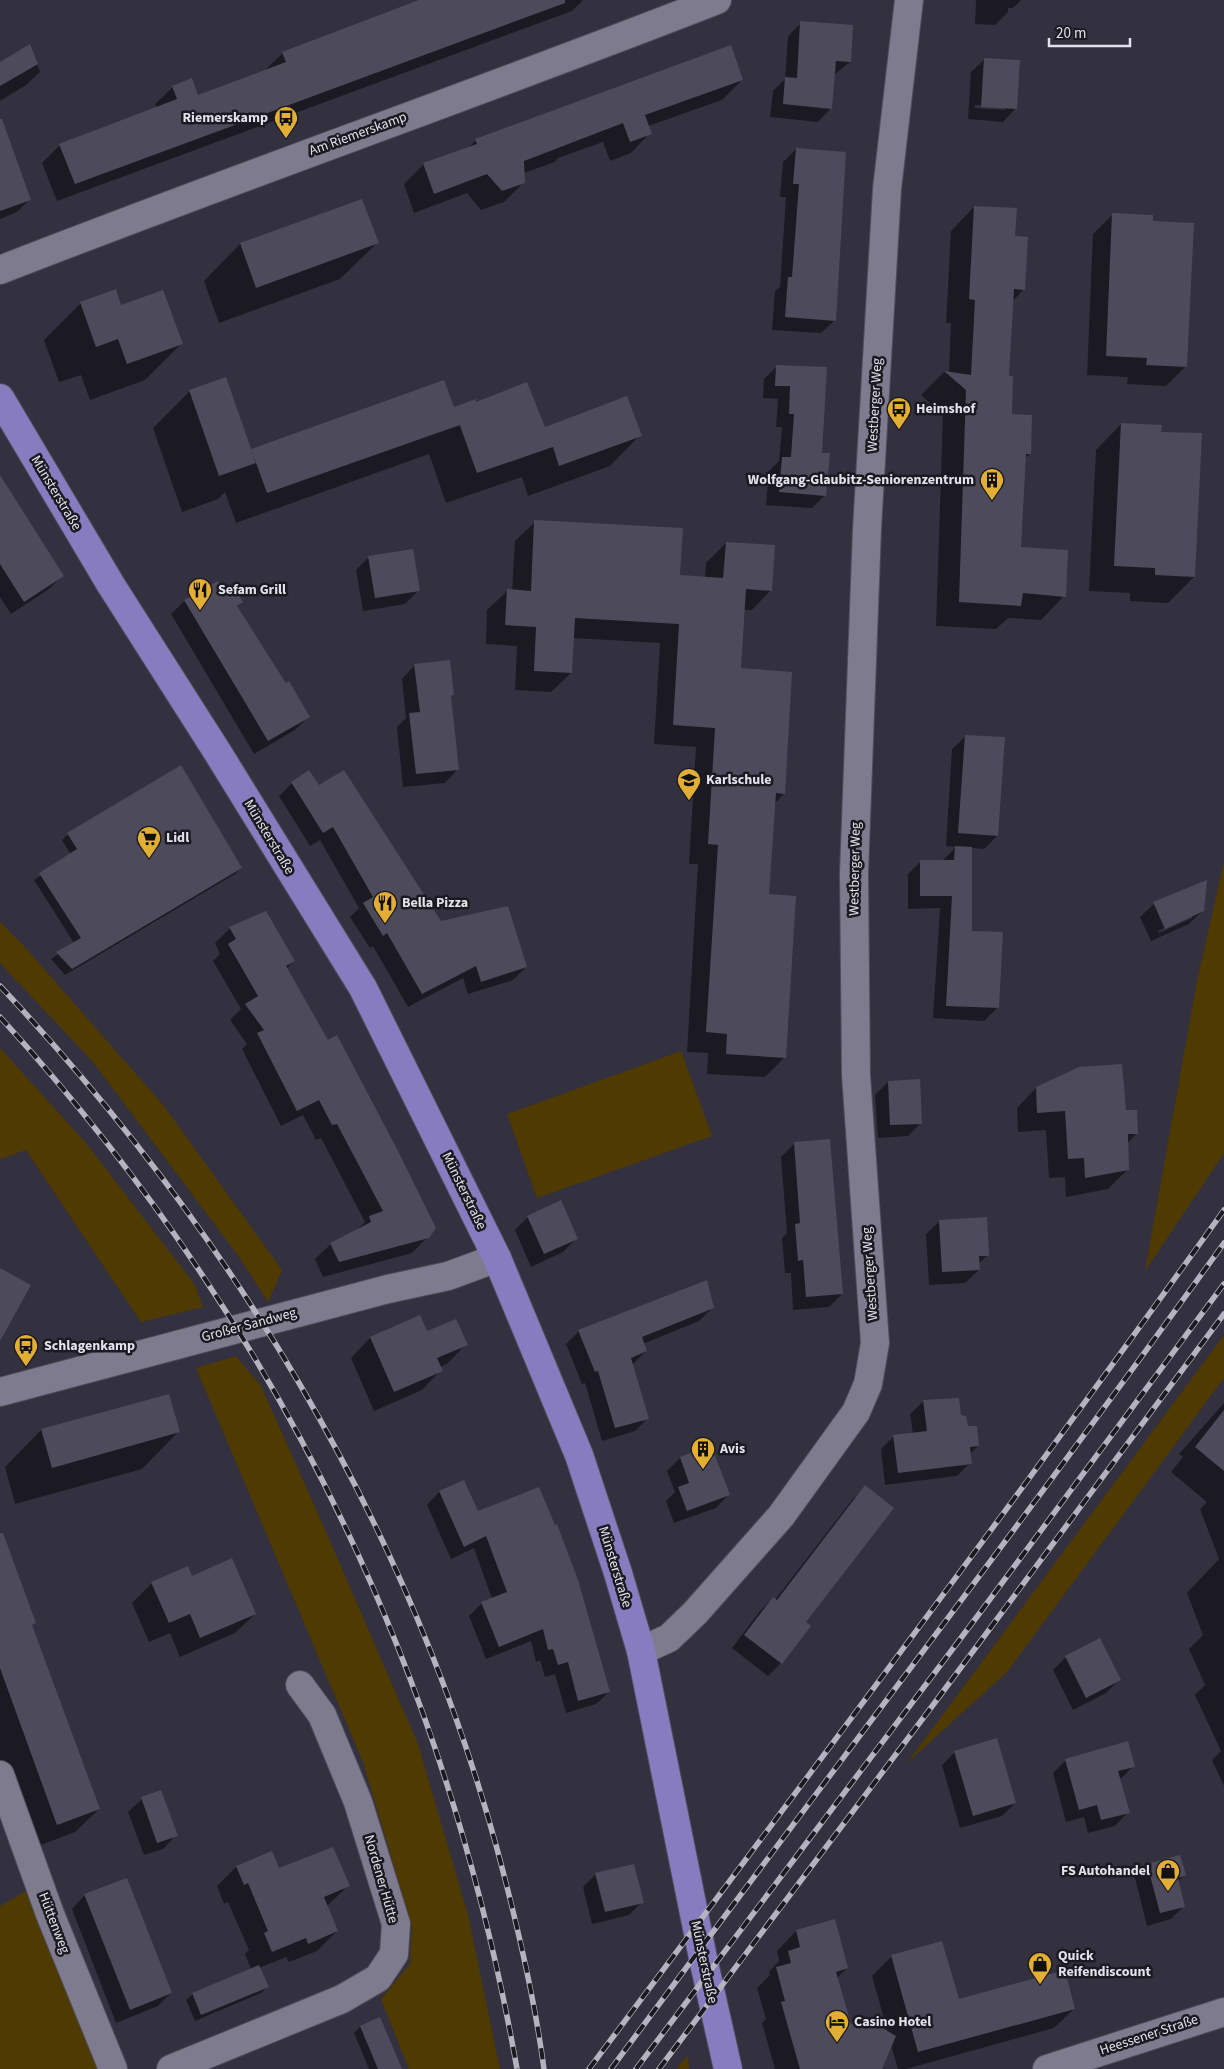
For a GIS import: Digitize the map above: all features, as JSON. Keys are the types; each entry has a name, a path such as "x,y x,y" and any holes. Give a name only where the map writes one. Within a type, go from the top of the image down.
{"main road":[{"name":"Münsterstraße","path":"0,398 110,585 214,746 363,988 497,1258 579,1455 618,1573 641,1651 704,1963 728,2069"}],"street":[{"name":"Am Riemerskamp","path":"0,270 177,200 616,40 717,0"},
{"name":"Westberger Weg","path":"641,1651 669,1638 695,1613 781,1516 856,1412 868,1384 875,1343 856,1075 854,873 867,528 886,198 909,0"},
{"name":"Großer Sandweg","path":"0,1392 388,1289 448,1276 497,1258"},
{"name":"Nordener Hütte","path":"171,2069 342,1999 378,1978 394,1954 396,1924 358,1802 322,1715 300,1685"},
{"name":"Hüttenweg","path":"0,1775 50,1914 113,2069"},
{"name":"Heessener Straße","path":"1047,2069 1224,2012"}],"shaded area":[{"path":"1224,862 1224,1153 1145,1271 1197,981"},
{"path":"0,922 24,946 164,1106 282,1270 268,1302 239,1257 93,1062 0,963"},
{"path":"0,1048 86,1143 195,1285 203,1307 141,1322 26,1150 0,1159"},
{"path":"681,1051 712,1136 537,1198 507,1114"},
{"path":"1224,1335 1224,1378 1007,1672 907,1763"},
{"path":"236,1356 261,1386 418,1744 468,1915 500,2069 409,2069 381,1999 410,1964 412,1926 363,1762 196,1368"},
{"path":"28,1890 98,2069 0,2069 0,1906"},
{"path":"688,2055 689,2069 676,2069"}],"building":[{"path":"419,0 565,0 565,3 75,184 59,144 177,99 172,86 192,78 198,95 286,62 282,52"},
{"path":"800,21 853,25 851,62 836,61 832,109 783,104 785,77 797,78"},
{"path":"30,44 38,64 0,86 0,62"},
{"path":"731,45 743,80 645,115 652,134 630,142 623,123 524,161 525,183 502,191 487,174 434,194 423,163 477,144 475,139"},
{"path":"984,58 1020,60 1017,109 981,107"},
{"path":"0,119 2,119 31,200 0,211"},
{"path":"796,148 846,152 836,321 785,317 788,277 792,277 799,184 793,184"},
{"path":"362,199 379,243 256,288 240,243"},
{"name":"Wolfgang-Glaubitz-Seniorenzentrum","path":"974,206 1017,208 1015,236 1028,237 1025,290 1014,289 1009,376 1013,376 1012,414 1032,415 1031,454 1026,454 1021,547 1068,550 1066,597 1023,593 1021,606 959,602 966,390 944,371 971,375 975,300 969,299"},
{"path":"1112,213 1153,215 1153,221 1194,223 1187,367 1146,365 1147,358 1106,356"},
{"path":"116,289 121,305 163,290 183,344 127,364 118,339 96,347 80,302"},
{"path":"776,365 827,367 822,453 830,453 826,496 779,492 782,457 791,457 794,414 789,414 790,386 775,386"},
{"path":"226,377 256,463 219,476 189,390"},
{"path":"444,380 454,407 476,399 476,402 527,382 545,427 627,396 642,436 559,466 553,447 477,473 460,425 267,493 251,449"},
{"path":"1121,423 1162,425 1161,432 1202,433 1195,577 1155,575 1155,568 1114,566"},
{"path":"0,475 64,576 24,602 0,564"},
{"path":"534,520 683,528 680,575 723,578 726,542 775,545 772,591 746,589 741,668 792,672 785,794 776,793 769,894 796,896 786,1058 726,1054 727,1034 706,1032 718,845 708,844 715,728 673,725 679,624 575,618 572,673 534,671 536,627 505,625 507,589 531,591"},
{"path":"413,549 420,591 375,598 368,556"},
{"path":"218,581 224,590 233,585 243,602 237,606 286,683 289,681 310,717 268,741 184,600"},
{"path":"450,660 454,695 451,696 459,770 416,774 409,713 420,712 414,664"},
{"path":"965,735 1005,737 998,836 958,833"},
{"name":"Lidl","path":"181,765 242,868 72,969 56,952 81,938 39,873 77,849 67,833"},
{"path":"309,770 319,785 344,770 441,921 508,906 527,967 481,982 476,966 422,994 387,933 383,936 363,903 373,897 333,827 323,833 291,782"},
{"path":"955,846 972,847 972,931 1003,932 999,1008 946,1006 952,896 920,896 920,860 954,860"},
{"path":"1207,880 1204,911 1165,929 1153,902"},
{"path":"266,911 295,961 286,966 328,1040 337,1035 398,1151 436,1228 429,1238 339,1262 330,1243 371,1222 369,1216 383,1211 337,1124 332,1125 319,1100 297,1111 257,1033 264,1030 245,1004 258,996 228,944 236,939 229,927"},
{"path":"1122,1064 1126,1110 1137,1110 1138,1134 1128,1134 1129,1170 1085,1178 1084,1158 1068,1159 1065,1111 1037,1113 1036,1087 1079,1067"},
{"path":"920,1079 922,1124 890,1125 888,1081"},
{"path":"830,1139 843,1294 806,1297 803,1260 798,1261 795,1224 800,1223 794,1142"},
{"path":"561,1200 578,1239 544,1254 527,1216"},
{"path":"987,1217 989,1256 979,1256 980,1270 942,1272 939,1220"},
{"path":"0,1268 31,1285 0,1341"},
{"path":"707,1280 714,1308 642,1337 647,1351 631,1358 649,1419 615,1428 598,1371 595,1372 578,1330"},
{"path":"420,1315 427,1331 456,1319 468,1345 437,1358 443,1371 394,1392 370,1337"},
{"path":"169,1394 180,1432 52,1468 41,1429"},
{"path":"959,1398 961,1415 966,1416 968,1426 977,1426 979,1446 970,1447 972,1464 898,1473 893,1435 927,1431 923,1400"},
{"path":"1224,1410 1224,1471 1195,1447"},
{"name":"Avis","path":"711,1445 730,1495 687,1511 678,1487 689,1483 680,1457"},
{"path":"464,1480 478,1511 539,1487 555,1525 557,1524 578,1580 610,1692 578,1701 568,1662 558,1665 553,1649 548,1650 543,1629 499,1647 481,1602 507,1592 486,1536 464,1547 439,1491"},
{"path":"865,1485 894,1508 806,1622 811,1626 782,1664 744,1635 773,1597 777,1600"},
{"path":"0,1533 3,1533 36,1623 32,1625 100,1809 57,1825 0,1668"},
{"path":"232,1558 256,1614 200,1638 190,1614 169,1623 151,1582 188,1566 192,1576"},
{"path":"1100,1638 1121,1680 1086,1698 1065,1656"},
{"path":"997,1738 1016,1803 973,1816 954,1751"},
{"path":"1128,1741 1135,1767 1118,1771 1130,1813 1101,1820 1097,1805 1079,1810 1065,1759"},
{"path":"161,1790 178,1836 157,1843 141,1797"},
{"path":"333,1847 350,1886 324,1897 338,1931 308,1944 306,1938 272,1952 264,1933 268,1931 248,1883 244,1885 236,1866 272,1851 279,1868"},
{"name":"FS Autohandel","path":"1180,1855 1186,1875 1178,1878 1185,1907 1160,1913 1147,1864"},
{"path":"634,1864 644,1903 605,1912 595,1873"},
{"path":"127,1878 172,1993 130,2010 84,1894"},
{"path":"835,1919 848,1968 836,1972 851,2024 867,2019 896,2036 882,2069 800,2069 781,2002 785,2001 776,1967 791,1963 788,1951 800,1947 796,1930"},
{"name":"Quick Reifendiscount","path":"942,1941 959,1999 1065,1970 1075,2009 918,2052 891,1955"},
{"path":"259,1965 269,1987 201,2015 192,1993"},
{"path":"380,2017 402,2069 378,2069 360,2026"}],"railway":[{"path":"0,986 84,1080 162,1178 234,1280 300,1386 360,1495 413,1608 458,1725 496,1845 511,1901 530,1985 544,2069"},
{"path":"0,1017 98,1132 187,1252 266,1376 335,1506 395,1639 445,1778 486,1921 517,2069"},
{"path":"589,2069 988,1534 1224,1210"},
{"path":"611,2069 996,1554 1224,1243"},
{"path":"636,2069 979,1614 1224,1284"},
{"path":"659,2069 1224,1314"}],"place":[{"name":"Riemerskamp","path":"286,139"},
{"name":"Heimshof","path":"899,430"},
{"name":"Wolfgang-Glaubitz-Seniorenzentrum","path":"992,501"},
{"name":"Sefam Grill","path":"200,611"},
{"name":"Karlschule","path":"689,801"},
{"name":"Lidl","path":"149,859"},
{"name":"Bella Pizza","path":"385,924"},
{"name":"Schlagenkamp","path":"26,1367"},
{"name":"Avis","path":"703,1470"},
{"name":"FS Autohandel","path":"1168,1892"},
{"name":"Quick Reifendiscount","path":"1040,1985"},
{"name":"Casino Hotel","path":"837,2043"}]}
